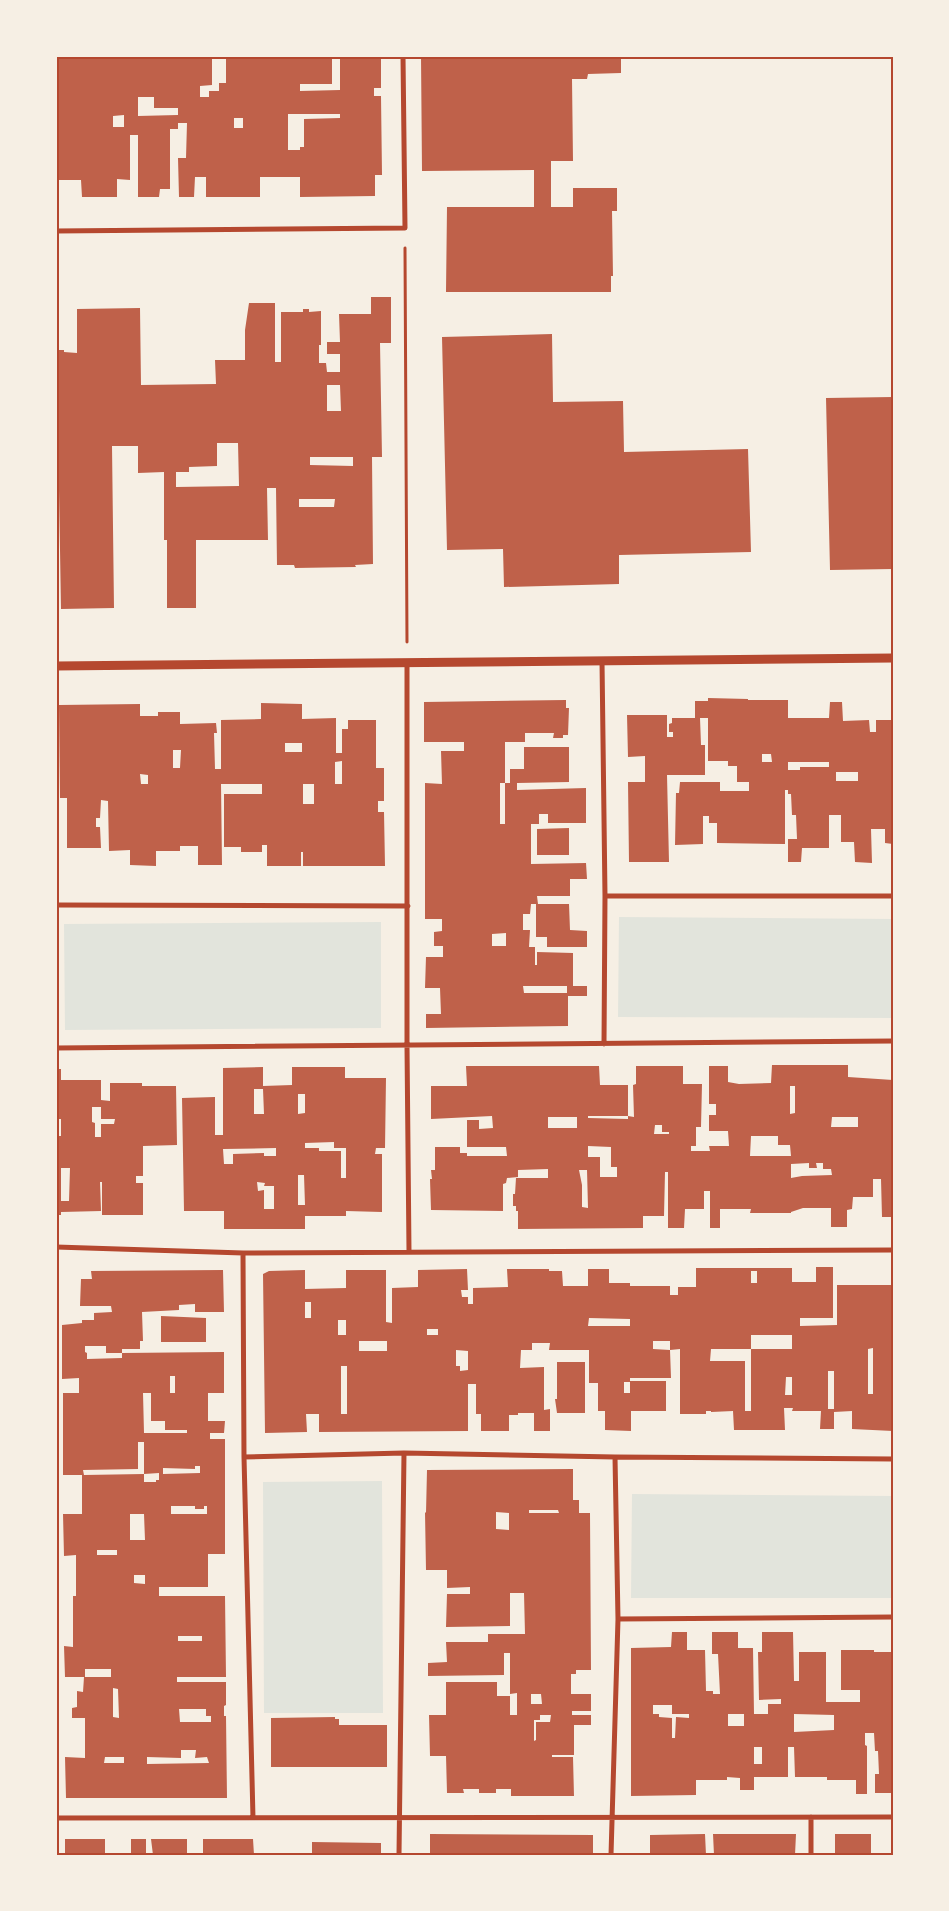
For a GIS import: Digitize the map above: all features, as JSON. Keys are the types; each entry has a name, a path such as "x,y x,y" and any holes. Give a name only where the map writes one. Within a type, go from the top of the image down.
{"street":[{"path":"56,231 405,228 403,56"},
{"path":"56,666 893,658"},
{"path":"602,661 605,896 604,1044"},
{"path":"407,663 409,1251"},
{"path":"605,896 893,896"},
{"path":"56,905 408,906"},
{"path":"56,1048 893,1041"},
{"path":"56,1247 243,1253 893,1250"},
{"path":"243,1253 244,1457 253,1818"},
{"path":"244,1457 404,1453 893,1459"},
{"path":"399,1855 404,1453"},
{"path":"611,1855 618,1619 615,1457"},
{"path":"618,1619 893,1617"},
{"path":"811,1817 811,1855"},
{"path":"56,1818 893,1817"}],"path":[{"path":"405,228 407,663"}],"shaded area":[{"path":"619,917 893,919 893,1018 618,1017"},
{"path":"381,922 381,1028 65,1030 64,924"},
{"path":"382,1481 383,1713 264,1713 263,1482"},
{"path":"632,1494 893,1496 893,1598 631,1598"}],"building":[{"path":"56,56 212,56 212,85 200,86 200,97 209,97 209,91 219,91 219,83 226,83 226,56 332,56 332,84 300,84 300,91 340,90 340,56 381,56 381,88 374,88 374,96 381,96 382,175 375,175 375,196 300,197 300,177 260,177 260,197 206,197 206,177 195,177 194,197 179,197 178,158 186,158 187,123 178,123 178,129 170,129 170,189 160,189 159,197 138,197 138,135 130,135 130,180 117,179 117,197 82,197 81,180 56,180","holes":["138,97 154,97 154,108 178,108 178,115 138,116","288,114 340,114 340,118 304,119 304,147 300,147 300,150 288,150","124,115 124,127 113,127 113,116","234,118 243,118 243,128 234,128"]},
{"path":"421,56 621,56 621,73 588,74 587,79 572,79 573,161 551,161 551,207 573,207 573,188 617,188 617,211 612,211 613,276 611,276 611,292 446,292 447,207 534,207 534,170 422,171"},
{"path":"371,297 391,297 391,343 380,343 382,457 372,457 373,564 355,565 356,567 295,568 294,565 277,565 276,488 267,488 268,540 196,540 196,608 167,608 164,472 138,473 138,446 112,446 114,608 61,609 58,431 56,431 56,350 77,353 77,309 140,308 141,385 216,384 215,360 245,360 245,330 249,303 275,303 275,362 281,362 281,312 303,312 303,309 309,309 309,312 321,311 319,363 326,363 327,372 340,372 340,354 327,354 327,342 340,342 339,314 371,314","holes":["327,385 340,385 341,411 327,411","217,443 238,443 239,486 176,487 176,472 189,472 189,467 217,466","310,457 353,457 353,466 310,465","299,499 335,499 334,507 299,507"]},
{"path":"552,334 553,402 623,401 624,452 748,449 751,552 619,555 619,584 504,587 503,549 447,550 442,337"},
{"path":"893,397 893,569 830,570 826,398"},
{"path":"708,698 788,700 788,718 829,718 830,702 842,702 843,721 869,720 870,732 876,732 876,720 893,720 893,844 885,843 885,829 871,829 872,863 855,862 854,842 841,842 841,815 829,815 829,848 802,848 801,862 788,862 788,839 797,839 796,815 792,815 791,794 788,794 788,790 785,790 785,844 717,843 717,823 709,823 709,816 703,816 703,844 675,845 676,793 679,793 680,782 720,782 720,791 749,791 749,782 737,782 737,766 728,766 728,761 708,761 708,718 700,718 701,745 705,745 705,775 667,775 669,862 629,862 628,782 645,782 645,756 628,757 627,715 667,715 667,737 673,737 673,732 669,732 669,724 672,723 672,718 695,718 695,701 708,701","holes":["762,754 771,754 772,762 762,762","788,762 829,762 829,767 800,767 800,770 788,770","836,772 858,772 858,781 836,781"]},
{"path":"566,700 566,708 569,708 568,735 563,735 563,738 553,738 554,733 525,733 525,742 505,742 505,783 510,783 510,769 524,769 524,747 569,747 569,782 517,783 517,790 586,788 586,823 548,823 548,814 539,814 539,824 531,824 531,864 586,863 587,879 570,879 570,896 537,896 538,904 569,904 570,930 587,931 587,947 547,947 547,937 536,937 536,904 531,904 530,914 523,914 523,930 530,930 529,947 535,947 535,965 537,965 537,952 573,953 573,986 587,986 587,996 568,996 568,1026 426,1028 426,1014 441,1014 440,988 425,988 426,957 443,957 443,946 434,946 434,932 442,931 442,919 425,919 425,783 442,784 441,751 464,751 464,742 424,742 424,702","holes":["500,783 505,783 505,824 500,824","506,933 506,946 492,946 492,934","523,986 567,986 567,993 524,993"]},
{"path":"261,703 302,704 302,719 336,718 336,753 342,753 342,729 348,729 348,720 376,720 376,768 384,768 384,801 378,801 378,812 384,812 385,866 303,866 303,852 301,852 301,866 267,866 267,845 262,845 262,852 241,852 241,847 224,847 224,794 262,794 262,784 221,784 222,865 198,865 198,846 180,846 180,851 156,851 156,866 130,865 130,850 109,851 108,801 101,800 100,818 96,818 96,827 100,827 101,848 67,848 67,798 60,798 59,705 140,704 140,716 158,716 158,712 180,712 180,724 216,723 217,733 214,733 215,769 221,769 221,720 261,719","holes":["285,743 302,743 302,752 285,752","173,750 181,750 180,768 173,768","342,761 342,784 335,784 335,762","140,774 148,775 148,784 141,784","303,784 314,784 314,804 303,804"]},
{"path":"569,828 569,855 537,855 537,829"},
{"path":"772,1065 848,1065 848,1077 893,1080 893,1217 882,1217 881,1179 873,1179 873,1197 853,1197 852,1209 847,1210 847,1227 831,1227 831,1208 803,1208 791,1213 750,1213 751,1209 720,1209 720,1228 710,1228 710,1191 704,1191 704,1209 685,1209 684,1228 668,1228 668,1172 665,1172 664,1216 643,1216 643,1228 518,1229 518,1211 516,1211 516,1206 513,1206 516,1178 548,1178 548,1169 518,1170 518,1177 507,1178 506,1183 503,1184 503,1211 431,1210 430,1179 432,1179 431,1170 435,1170 435,1147 460,1147 460,1153 467,1153 467,1156 507,1156 506,1147 467,1147 467,1120 479,1120 479,1129 493,1128 492,1116 431,1119 431,1086 467,1086 466,1066 599,1066 600,1085 628,1085 628,1116 634,1117 633,1085 636,1084 636,1066 683,1066 683,1084 702,1084 701,1127 696,1127 696,1146 691,1146 691,1151 710,1151 709,1146 729,1146 728,1131 709,1131 709,1115 716,1115 716,1104 709,1104 709,1066 728,1066 728,1082 739,1084 771,1083","holes":["790,1086 795,1086 795,1113 790,1114","588,1116 628,1116 628,1119 588,1118","548,1117 577,1117 577,1128 548,1128","832,1117 858,1117 858,1127 831,1127","655,1125 662,1125 662,1132 669,1132 669,1134 654,1134","751,1136 778,1136 778,1145 790,1145 791,1156 750,1156","588,1146 611,1147 611,1167 617,1167 617,1177 600,1177 600,1157 588,1157","809,1163 809,1168 817,1168 816,1163 823,1163 823,1169 831,1169 832,1175 791,1178 791,1164","579,1170 587,1170 588,1208 582,1207 582,1185"]},
{"path":"263,1067 263,1086 292,1085 292,1067 345,1067 345,1078 386,1078 385,1148 376,1148 375,1154 382,1154 382,1212 346,1211 346,1216 305,1216 305,1229 224,1229 224,1211 184,1211 182,1098 215,1097 215,1135 223,1135 223,1068","holes":["254,1089 263,1089 264,1114 254,1114","298,1094 305,1094 305,1113 298,1114","334,1142 334,1148 346,1148 346,1178 341,1178 341,1151 319,1151 319,1148 305,1148 305,1143","276,1148 276,1156 264,1156 264,1153 233,1154 233,1164 224,1164 223,1149","298,1175 304,1175 305,1205 298,1205","257,1182 265,1183 264,1186 274,1186 274,1209 264,1209 264,1190 258,1191"]},
{"path":"56,1069 61,1069 61,1080 101,1080 101,1100 110,1101 110,1083 142,1083 142,1086 176,1086 177,1145 143,1146 143,1176 136,1176 136,1183 143,1183 143,1215 102,1215 102,1182 100,1182 101,1211 61,1212 61,1215 56,1215 56,1136 61,1136 61,1119 56,1119","holes":["92,1107 101,1107 101,1119 115,1119 114,1124 101,1124 101,1137 95,1137","61,1168 70,1168 69,1201 61,1201"]},
{"path":"816,1267 833,1267 833,1318 800,1318 800,1326 837,1325 837,1285 893,1285 893,1431 852,1429 852,1411 834,1412 834,1429 820,1429 821,1411 792,1411 793,1408 784,1408 785,1430 734,1430 733,1411 706,1411 706,1414 680,1414 680,1349 670,1350 671,1378 630,1378 630,1381 666,1381 666,1411 631,1411 631,1431 605,1430 605,1411 598,1411 598,1383 589,1383 589,1350 549,1350 550,1343 532,1343 532,1350 521,1350 520,1368 544,1367 544,1410 550,1409 550,1431 534,1431 534,1413 518,1413 518,1415 509,1415 509,1431 481,1431 481,1414 476,1414 476,1384 468,1384 468,1431 319,1432 319,1414 306,1414 307,1432 265,1433 263,1274 269,1271 305,1270 305,1289 346,1288 346,1270 386,1270 386,1322 392,1323 392,1288 418,1287 418,1270 467,1269 468,1290 461,1290 462,1297 468,1297 468,1304 473,1304 473,1288 508,1287 507,1269 549,1269 549,1271 562,1271 563,1286 588,1286 588,1269 609,1269 609,1283 630,1283 630,1286 670,1286 670,1295 678,1295 678,1287 696,1287 696,1268 792,1268 792,1282 816,1282","holes":["751,1271 757,1271 757,1283 751,1283","305,1302 311,1302 311,1318 305,1318","589,1318 630,1319 630,1326 588,1326","338,1320 346,1320 346,1335 338,1335","427,1329 438,1329 438,1335 427,1335","751,1335 792,1335 792,1349 751,1349","359,1341 387,1341 387,1351 359,1351","653,1341 670,1341 670,1350 653,1349","873,1348 873,1394 868,1394 868,1349","711,1349 751,1349 751,1411 745,1411 745,1361 710,1361","456,1350 468,1351 468,1370 460,1371 460,1366 456,1366","341,1366 347,1366 347,1414 341,1414","828,1371 834,1371 834,1409 828,1409","786,1377 792,1377 792,1395 785,1395","624,1382 630,1382 630,1393 624,1393"]},
{"path":"223,1270 224,1312 195,1312 195,1304 179,1305 179,1310 142,1312 143,1341 140,1341 140,1349 122,1349 122,1353 224,1352 224,1393 208,1393 208,1421 225,1421 224,1433 210,1433 210,1439 225,1439 225,1554 208,1554 208,1587 159,1587 159,1596 225,1596 226,1677 177,1677 177,1682 226,1682 224,1716 226,1716 227,1798 66,1798 65,1757 85,1758 85,1718 72,1718 72,1708 77,1707 77,1691 83,1692 84,1677 65,1677 64,1646 73,1647 73,1596 76,1596 76,1555 64,1556 63,1514 82,1514 82,1475 63,1475 63,1393 79,1393 79,1378 62,1379 62,1325 82,1323 82,1320 94,1320 94,1313 112,1312 111,1306 80,1306 81,1279 92,1279 91,1271","holes":["85,1346 106,1346 106,1353 122,1353 122,1358 87,1359","170,1376 175,1376 175,1393 170,1393","143,1393 151,1393 151,1421 165,1421 165,1430 187,1430 187,1433 144,1433","138,1442 144,1442 144,1474 84,1475 83,1470 138,1469","195,1466 200,1466 200,1473 163,1474 163,1468 195,1469","159,1473 159,1480 156,1480 156,1482 144,1482 144,1474","171,1506 195,1506 195,1509 204,1509 204,1506 207,1506 207,1514 171,1514","130,1514 144,1514 145,1540 130,1540","97,1550 117,1550 117,1555 97,1555","134,1575 145,1575 145,1584 134,1583","178,1636 202,1636 202,1641 178,1641","85,1669 111,1669 111,1677 85,1677","113,1688 118,1689 119,1718 113,1717","179,1709 206,1709 206,1716 211,1716 211,1722 180,1722","181,1750 196,1750 195,1758 207,1757 209,1763 147,1764 147,1757 181,1758","105,1757 124,1757 124,1763 104,1763"]},
{"path":"161,1316 206,1318 206,1342 161,1342"},
{"path":"557,1362 585,1362 585,1413 557,1413 555,1399 557,1399"},
{"path":"573,1469 573,1500 579,1500 579,1513 590,1513 591,1670 576,1670 576,1674 571,1674 571,1694 591,1694 591,1711 572,1711 572,1715 591,1715 591,1725 574,1725 574,1755 552,1755 552,1757 573,1757 574,1796 511,1796 511,1789 496,1789 496,1793 479,1793 479,1789 463,1789 464,1793 447,1793 446,1756 430,1756 429,1715 446,1715 446,1682 497,1682 497,1696 510,1696 510,1715 517,1715 517,1693 510,1694 510,1653 504,1653 504,1675 428,1676 428,1663 447,1662 446,1642 488,1642 488,1634 525,1634 524,1593 510,1593 510,1626 446,1627 447,1594 470,1594 470,1587 447,1588 447,1570 426,1570 425,1512 427,1470","holes":["529,1510 558,1510 559,1513 529,1513","496,1512 509,1513 509,1530 496,1529","531,1694 541,1694 542,1704 531,1704","540,1715 551,1715 550,1722 536,1722 536,1740 534,1741 534,1720 540,1720"]},
{"path":"672,1632 687,1632 687,1650 705,1650 706,1691 720,1694 718,1654 712,1654 712,1632 738,1632 738,1648 753,1648 754,1714 768,1714 768,1704 781,1704 781,1699 759,1700 758,1652 762,1652 762,1632 793,1632 794,1681 799,1681 799,1652 826,1652 826,1702 860,1702 860,1690 841,1690 841,1650 893,1652 893,1793 875,1793 875,1774 879,1774 878,1751 875,1751 874,1733 865,1733 865,1745 867,1746 867,1794 856,1794 856,1780 827,1780 827,1777 795,1777 794,1747 788,1747 788,1777 754,1777 754,1790 740,1790 740,1778 727,1777 727,1780 696,1780 696,1795 631,1796 631,1648 671,1647","holes":["653,1705 672,1705 672,1714 689,1714 689,1718 676,1717 675,1738 672,1738 672,1718 659,1717 659,1714 653,1714","728,1714 744,1714 744,1726 728,1726","794,1714 834,1715 834,1730 794,1732","754,1747 762,1747 762,1764 754,1764"]},
{"path":"335,1717 335,1719 339,1719 339,1725 387,1725 387,1767 271,1767 271,1718"},
{"path":"430,1834 593,1835 593,1855 430,1855"},
{"path":"705,1834 706,1855 650,1855 650,1835"},
{"path":"713,1834 796,1834 795,1855 714,1855"},
{"path":"835,1834 871,1834 871,1855 835,1855"},
{"path":"65,1839 105,1839 105,1855 65,1855"},
{"path":"131,1839 146,1839 146,1855 131,1855"},
{"path":"151,1839 187,1839 187,1855 153,1855"},
{"path":"203,1839 253,1839 254,1855 203,1855"},
{"path":"312,1842 381,1843 381,1855 312,1855"}]}
